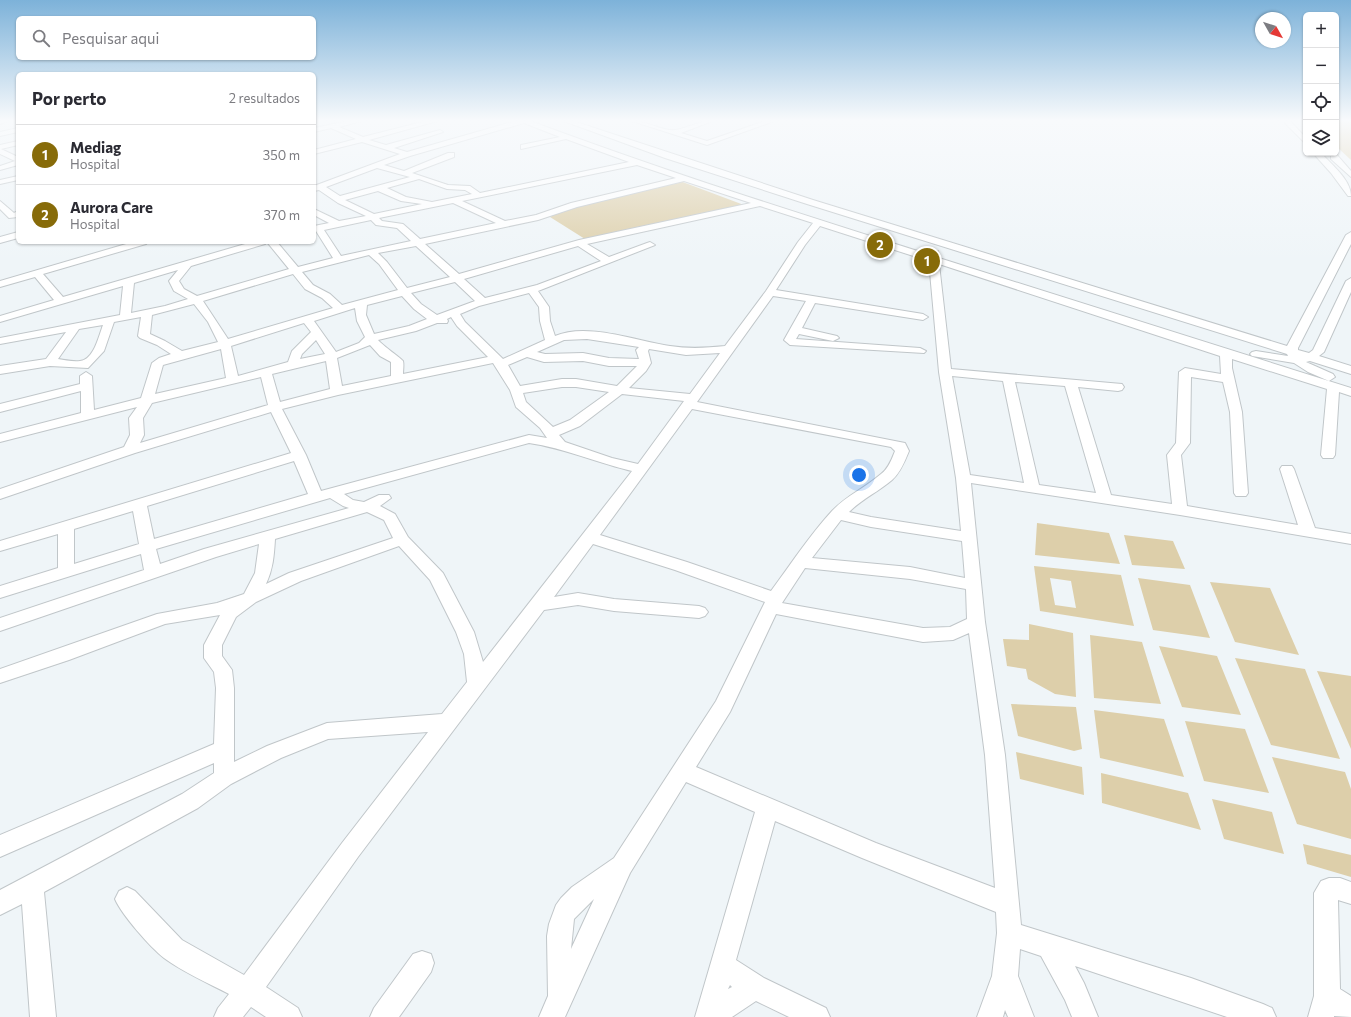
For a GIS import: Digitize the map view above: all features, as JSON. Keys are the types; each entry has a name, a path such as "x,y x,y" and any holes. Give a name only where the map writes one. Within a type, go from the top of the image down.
{"street":[{"path":"317,188 374,167"},
{"path":"383,167 419,177 447,187 467,188 480,196"},
{"path":"405,174 421,167"},
{"path":"340,258 316,228 616,167"},
{"path":"650,167 818,223 935,256"},
{"path":"670,167 935,256 1224,349 1344,384"},
{"path":"703,167 1233,333 1294,355 1311,357 1351,369"},
{"path":"1331,167 1351,194"},
{"path":"1334,171 1350,174"},
{"path":"0,177 16,177"},
{"path":"338,199 419,177"},
{"path":"0,182 16,178"},
{"path":"0,341 147,314 197,301 294,270 340,258 538,217 574,205 683,179"},
{"path":"317,188 360,208 375,217 377,222 400,226 483,302"},
{"path":"376,188 391,192 404,199 432,205"},
{"path":"455,201 504,224"},
{"path":"0,204 15,215"},
{"path":"130,450 137,435 136,418 147,400 158,363 223,340 252,335 306,318 362,303 408,294 419,288 457,277 623,232 760,204"},
{"path":"316,213 337,224"},
{"path":"0,219 15,215"},
{"path":"227,1017 307,912 350,850 589,537 770,292 801,244 818,223"},
{"path":"1294,355 1300,336 1351,235"},
{"path":"1,240 16,236"},
{"path":"1,240 16,241"},
{"path":"0,284 136,244"},
{"path":"217,244 225,252"},
{"path":"0,319 255,244"},
{"path":"274,244 309,287 326,296 340,309"},
{"path":"579,244 608,261"},
{"path":"0,438 147,400 266,372 293,364 332,356 353,349 371,338 412,329 460,308 532,290 650,245"},
{"path":"370,252 384,263 418,307 435,320 461,324 498,361 516,390 520,404 537,417 555,439"},
{"path":"935,256 945,372 963,478 974,585 976,622 995,755 1008,905 1009,933 1005,976 990,1017"},
{"path":"187,265 174,280 175,285 179,290 197,301 214,324 223,340 232,380"},
{"path":"37,273 61,301"},
{"path":"1311,357 1318,352 1351,281"},
{"path":"125,318 129,282"},
{"path":"532,290 544,307 545,321 551,343"},
{"path":"461,324 460,308 471,292"},
{"path":"770,292 923,317"},
{"path":"812,299 790,340 794,343 920,351"},
{"path":"362,303 360,312 371,338 382,352 397,360 397,378"},
{"path":"418,307 460,308"},
{"path":"147,314 144,336 161,343 180,355"},
{"path":"306,318 316,334 330,350 337,391"},
{"path":"0,370 50,362 84,365 95,357 100,350 109,321"},
{"path":"50,362 75,327"},
{"path":"1224,349 1240,342 1239,337 1233,333"},
{"path":"293,364 296,353 316,334"},
{"path":"0,494 130,450 275,407 337,391 397,378 498,361 527,353 562,337 584,335 605,337 689,351 728,349"},
{"path":"1248,338 1268,342 1284,343 1300,336"},
{"path":"1323,342 1323,349 1328,356 1351,369"},
{"path":"555,439 620,390 642,368 644,362 642,350 647,345"},
{"path":"1224,349 1276,358 1294,355"},
{"path":"1224,349 1226,368 1236,412 1241,493"},
{"path":"527,353 544,358 582,357 609,362 644,362"},
{"path":"1253,354 1344,384"},
{"path":"1294,355 1308,368 1344,384 1351,392"},
{"path":"84,365 88,415"},
{"path":"266,372 275,407 299,455 316,496"},
{"path":"945,372 1118,387"},
{"path":"1180,510 1174,455 1183,443 1185,372 1229,379"},
{"path":"1328,456 1344,384 1346,377 1351,373"},
{"path":"1008,377 1032,488"},
{"path":"1070,382 1105,499"},
{"path":"516,390 562,383 576,383 690,401 900,446 902,451 896,466 887,477 852,500 838,514 801,562 774,603 738,671 723,706 622,865 568,907 561,923 559,938 557,1008"},
{"path":"0,408 86,386"},
{"path":"0,592 316,496 530,439 555,439 608,461 640,468"},
{"path":"0,546 299,455"},
{"path":"1287,469 1308,531"},
{"path":"384,478 385,506 402,540 429,566 437,577 465,632 473,654 477,683"},
{"path":"963,478 1180,510 1351,538"},
{"path":"348,503 356,486"},
{"path":"332,492 348,503 365,508"},
{"path":"140,504 153,572"},
{"path":"0,625 210,553 365,508 385,506"},
{"path":"838,514 871,522 969,537"},
{"path":"224,778 226,688 223,670 213,658 213,644 230,613 250,598 263,573 266,560 262,539 251,515"},
{"path":"66,526 66,571"},
{"path":"589,537 681,566 774,603 894,631 923,635 953,633 976,622"},
{"path":"0,676 63,655 163,618 219,609 250,598 296,576 313,572 333,563 402,540"},
{"path":"801,562 910,574 974,585"},
{"path":"538,605 578,599 614,605 699,612"},
{"path":"473,654 504,650"},
{"path":"0,903 190,801 224,778 265,756 327,730 448,722"},
{"path":"0,846 225,749"},
{"path":"681,770 767,808 1008,905"},
{"path":"708,1017 746,879 763,828 767,808"},
{"path":"32,886 43,1017"},
{"path":"1351,893 1340,889 1329,889 1326,893 1324,1007 1351,1011"},
{"path":"127,899 137,912 173,949 268,1002 289,1017"},
{"path":"1009,933 1192,991 1263,1017"},
{"path":"1050,947 1075,992 1085,1017"},
{"path":"383,1017 422,963"},
{"path":"723,966 755,988 790,1006 817,1017"},
{"path":"1005,976 1021,1017"},
{"path":"708,1017 755,988"}],"shaded area":[{"path":"680,181 744,205 585,239 550,217 566,209"},
{"path":"1037,523 1109,533 1120,564 1035,555"},
{"path":"1124,535 1173,541 1185,569 1132,565"},
{"path":"1034,566 1121,575 1134,626 1040,611","holes":["1050,578 1071,581 1076,608 1055,605"]},
{"path":"1138,578 1190,585 1210,638 1153,630"},
{"path":"1210,582 1270,588 1299,655 1235,642"},
{"path":"1029,624 1073,633 1076,697 1055,694 1028,679 1026,669 1007,666 1003,639 1029,640"},
{"path":"1090,635 1142,642 1161,704 1094,698"},
{"path":"1159,646 1217,656 1241,715 1182,707"},
{"path":"1235,658 1305,669 1340,759 1271,745"},
{"path":"1317,671 1351,676 1351,749"},
{"path":"1011,704 1076,707 1082,749 1074,751 1018,736"},
{"path":"1094,710 1164,719 1184,777 1100,758"},
{"path":"1185,721 1245,729 1269,793 1204,781"},
{"path":"1016,752 1082,767 1084,795 1020,779"},
{"path":"1272,757 1345,772 1351,789 1351,839 1297,824"},
{"path":"1101,773 1188,793 1201,830 1102,803"},
{"path":"1212,799 1272,812 1284,854 1224,839"},
{"path":"1303,844 1351,855 1351,877 1307,864"}],"place":[{"name":"Aurora Care","path":"880,245"},
{"name":"Mediag","path":"927,261"}]}
